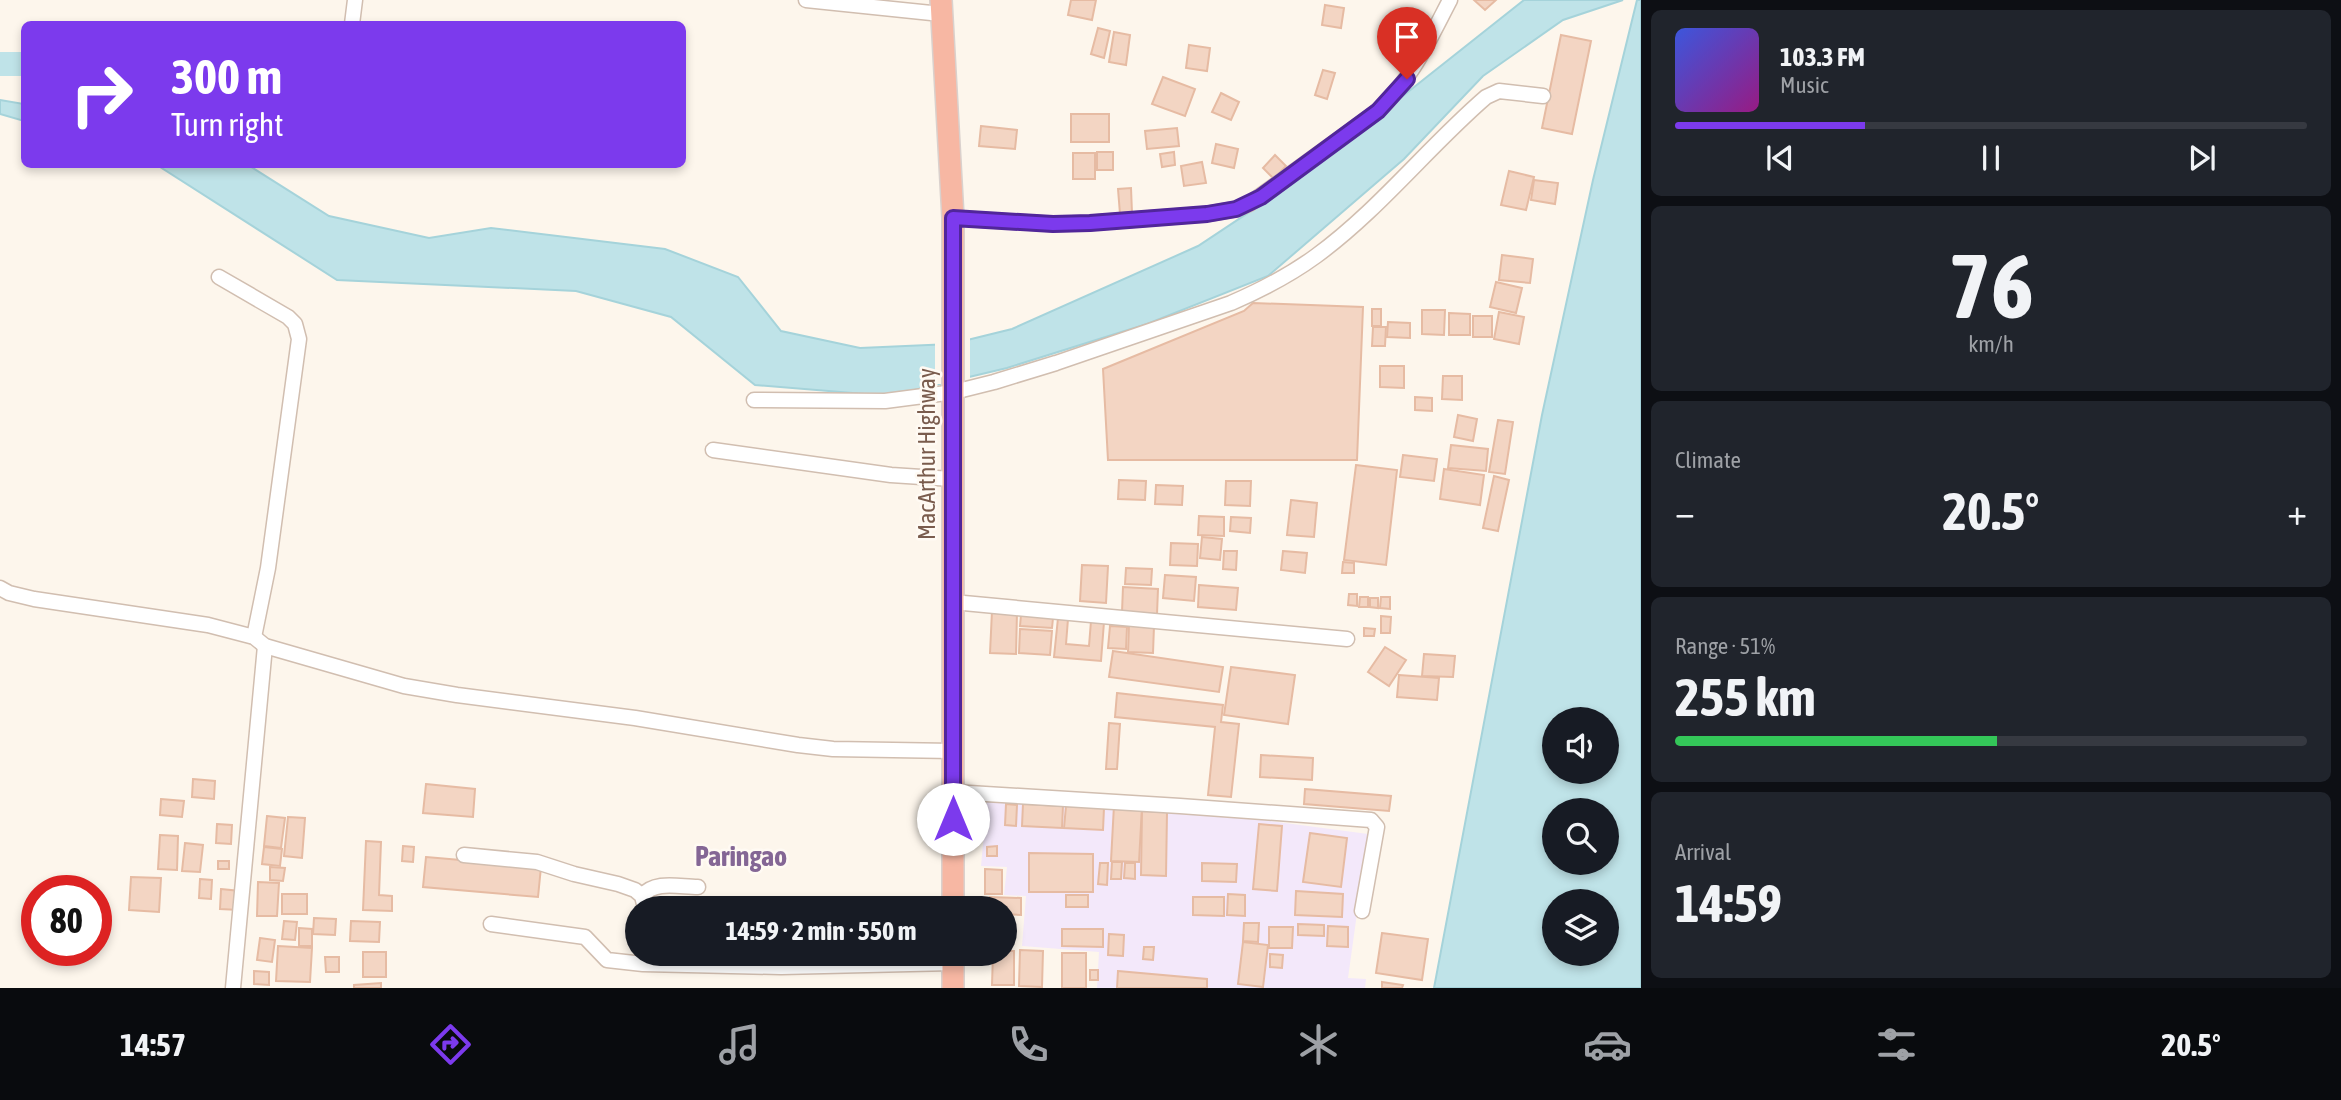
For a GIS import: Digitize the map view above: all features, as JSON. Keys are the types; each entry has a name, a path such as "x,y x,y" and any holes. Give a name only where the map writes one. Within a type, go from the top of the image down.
{"highway":[{"name":"MacArthur Highway","path":"941,7 953,218 953,896"},
{"path":"953,966 953,988"}],"street":[{"path":"352,21 355,0"},
{"path":"806,0 941,7"},
{"path":"953,218 1053,224 1090,223 1207,214 1249,204 1378,111 1391,98 1407,79 1450,0"},
{"path":"754,400 885,401 994,382 1231,303 1256,292 1316,256 1347,231 1486,97 1499,91 1543,96"},
{"path":"219,277 288,317 295,324 299,339 259,641 233,988"},
{"path":"713,450 891,475 952,479"},
{"path":"0,588 34,599 184,620 404,686 810,746 953,751"},
{"path":"953,602 1348,639"},
{"path":"953,792 1371,820 1377,827 1362,911"},
{"path":"464,855 537,862 618,884 635,890 639,896"},
{"path":"645,896 647,890 655,886 698,887"},
{"path":"491,924 585,937 607,960 625,960"},
{"path":"764,966 800,966"}],"shaded area":[{"path":"987,800 1187,810 1368,834 1348,978 1366,979 1365,988 1097,988 1099,952 1022,946 1026,896 1004,895 1007,867 981,866"}],"water":[{"path":"1524,0 1623,0 1563,20 1483,76 1404,159 1268,276 1147,324 1007,368 889,396 755,385 671,317 576,291 337,280 162,168 253,168 329,216 429,238 491,228 665,249 738,277 781,331 860,348 951,344 1012,329 1198,246 1293,183"},
{"path":"1637,0 1641,0 1641,988 1434,988 1542,415 1593,180"},
{"path":"0,100 21,104 21,120 0,114"}],"pier":[{"path":"970,336 970,380 954,384 935,384 935,341 951,341"}],"building":[{"path":"1071,0 1096,0 1092,20 1068,15"},
{"path":"1474,0 1496,0 1485,10"},
{"path":"1325,5 1344,8 1341,28 1322,25"},
{"path":"1098,28 1110,31 1104,58 1091,54"},
{"path":"1114,32 1130,35 1126,65 1109,62"},
{"path":"1561,35 1591,41 1572,134 1542,128"},
{"path":"1189,45 1210,48 1207,71 1186,68"},
{"path":"1323,70 1335,73 1327,99 1315,95"},
{"path":"1163,77 1195,89 1185,116 1152,104"},
{"path":"1221,93 1239,102 1231,120 1212,112"},
{"path":"1071,114 1109,114 1109,142 1071,142"},
{"path":"981,126 1017,130 1015,149 979,146"},
{"path":"1177,128 1179,146 1147,149 1145,131"},
{"path":"1216,144 1238,149 1234,168 1212,163"},
{"path":"1097,152 1113,152 1113,170 1097,170"},
{"path":"1174,152 1175,165 1162,167 1160,154"},
{"path":"1073,153 1095,153 1095,179 1073,179"},
{"path":"1275,155 1286,166 1274,179 1263,168"},
{"path":"1202,162 1206,183 1184,186 1181,166"},
{"path":"1509,171 1534,177 1526,210 1501,205"},
{"path":"1534,180 1558,183 1555,204 1531,200"},
{"path":"1131,188 1132,213 1120,214 1118,189"},
{"path":"1502,255 1533,259 1530,283 1499,280"},
{"path":"1496,282 1522,288 1516,313 1490,307"},
{"path":"1253,303 1363,307 1357,460 1108,460 1103,369 1244,311"},
{"path":"1372,309 1381,309 1381,326 1372,326"},
{"path":"1422,310 1445,310 1444,335 1422,334"},
{"path":"1499,312 1524,317 1519,344 1494,339"},
{"path":"1449,313 1470,314 1470,335 1449,335"},
{"path":"1473,316 1492,316 1492,337 1473,337"},
{"path":"1388,322 1410,323 1410,338 1387,337"},
{"path":"1373,327 1386,327 1385,346 1372,346"},
{"path":"1380,366 1404,366 1404,388 1380,387"},
{"path":"1443,376 1462,376 1462,400 1442,399"},
{"path":"1415,397 1432,398 1432,411 1415,410"},
{"path":"1458,415 1477,419 1473,441 1454,437"},
{"path":"1498,420 1513,422 1505,474 1489,472"},
{"path":"1451,445 1488,449 1486,471 1448,468"},
{"path":"1403,455 1437,459 1434,481 1400,477"},
{"path":"1356,465 1397,470 1386,565 1344,560"},
{"path":"1444,469 1484,475 1480,505 1440,499"},
{"path":"1494,476 1509,480 1498,531 1483,528"},
{"path":"1119,480 1146,481 1145,500 1118,499"},
{"path":"1226,481 1251,481 1250,506 1225,505"},
{"path":"1156,485 1183,486 1182,505 1155,504"},
{"path":"1291,500 1317,503 1314,537 1287,535"},
{"path":"1199,516 1224,517 1224,536 1198,535"},
{"path":"1231,517 1251,518 1250,533 1230,531"},
{"path":"1202,537 1222,539 1220,560 1200,558"},
{"path":"1171,543 1198,544 1197,566 1170,565"},
{"path":"1224,551 1237,551 1236,570 1223,569"},
{"path":"1283,551 1307,553 1305,573 1281,570"},
{"path":"1343,562 1354,563 1354,573 1342,573"},
{"path":"1082,565 1108,566 1106,603 1080,601"},
{"path":"1126,568 1152,569 1151,585 1125,584"},
{"path":"1165,575 1196,577 1194,601 1163,598"},
{"path":"1199,585 1238,588 1236,610 1198,607"},
{"path":"1123,587 1158,589 1157,614 1122,612"},
{"path":"1349,594 1357,594 1357,606 1348,605"},
{"path":"1360,597 1368,597 1368,607 1359,607"},
{"path":"1381,597 1390,597 1390,609 1380,608"},
{"path":"1370,598 1378,598 1378,608 1370,607"},
{"path":"992,611 1017,612 1016,654 990,653"},
{"path":"1021,615 1053,618 1052,628 1020,626"},
{"path":"1381,616 1391,617 1390,633 1381,633"},
{"path":"1058,618 1068,619 1066,644 1089,646 1091,621 1104,622 1101,661 1054,657"},
{"path":"1129,625 1154,626 1153,653 1128,652"},
{"path":"1110,626 1127,627 1126,649 1108,648"},
{"path":"1364,628 1375,629 1374,636 1364,636"},
{"path":"1020,629 1052,631 1050,655 1019,653"},
{"path":"1385,647 1406,660 1389,686 1368,672"},
{"path":"1113,651 1223,667 1219,692 1109,677"},
{"path":"1424,654 1455,656 1453,677 1422,676"},
{"path":"1231,667 1295,675 1288,724 1224,715"},
{"path":"1399,675 1439,678 1437,700 1397,697"},
{"path":"1117,693 1223,705 1221,722 1239,724 1231,797 1208,795 1215,727 1115,717"},
{"path":"1109,723 1120,724 1117,769 1106,769"},
{"path":"1261,755 1313,758 1312,780 1260,777"},
{"path":"193,779 215,781 214,799 192,797"},
{"path":"426,784 475,789 473,817 423,813"},
{"path":"1305,789 1391,796 1389,811 1304,804"},
{"path":"161,799 184,801 182,817 160,815"},
{"path":"1006,804 1017,805 1016,826 1005,825"},
{"path":"1023,804 1063,806 1062,828 1022,826"},
{"path":"1114,805 1142,807 1139,862 1111,861"},
{"path":"1066,806 1104,808 1103,830 1064,828"},
{"path":"1142,811 1167,812 1166,876 1141,875"},
{"path":"267,816 285,818 281,848 264,846"},
{"path":"288,817 305,818 302,858 284,856"},
{"path":"217,824 232,825 231,844 216,843"},
{"path":"1259,824 1282,826 1277,891 1253,889"},
{"path":"1310,833 1347,838 1341,887 1303,882"},
{"path":"160,835 178,836 177,870 158,869"},
{"path":"366,841 381,842 379,895 392,896 392,911 363,910"},
{"path":"185,843 203,845 200,872 182,871"},
{"path":"403,846 414,847 413,862 402,861"},
{"path":"997,846 997,856 987,856 987,847"},
{"path":"264,847 282,849 280,866 262,864"},
{"path":"1029,853 1093,854 1093,892 1029,892"},
{"path":"426,857 541,867 538,897 423,887"},
{"path":"218,861 229,861 229,869 218,869"},
{"path":"1112,862 1122,862 1121,879 1111,879"},
{"path":"1100,863 1108,863 1107,885 1098,884"},
{"path":"1125,863 1135,863 1135,879 1124,878"},
{"path":"1202,863 1237,864 1236,882 1202,881"},
{"path":"270,867 285,868 283,881 270,880"},
{"path":"985,869 1002,870 1002,894 985,894"},
{"path":"131,877 161,878 159,912 129,910"},
{"path":"200,879 212,880 211,899 199,898"},
{"path":"258,882 279,883 277,916 257,916"},
{"path":"221,889 240,891 239,910 220,909"},
{"path":"1296,891 1343,894 1342,917 1295,915"},
{"path":"282,894 307,894 307,914 282,914"},
{"path":"1228,894 1245,895 1245,916 1227,915"},
{"path":"1066,895 1088,895 1088,907 1066,907"},
{"path":"1193,897 1224,897 1224,916 1193,915"},
{"path":"1017,898 1021,898 1021,915 1017,915"},
{"path":"314,918 336,919 335,935 313,934"},
{"path":"284,921 297,922 295,940 282,939"},
{"path":"351,921 380,922 379,942 350,941"},
{"path":"1244,923 1259,923 1258,942 1243,941"},
{"path":"1298,924 1324,925 1324,936 1298,935"},
{"path":"1328,926 1348,927 1348,947 1327,946"},
{"path":"1269,927 1293,927 1292,948 1269,948"},
{"path":"299,928 312,929 312,946 299,946"},
{"path":"1062,929 1103,929 1103,947 1062,946"},
{"path":"1382,933 1428,939 1422,980 1376,973"},
{"path":"1109,934 1124,935 1123,956 1108,955"},
{"path":"260,938 275,940 272,962 257,960"},
{"path":"1243,942 1268,945 1263,987 1238,984"},
{"path":"278,946 312,948 310,982 276,981"},
{"path":"1144,947 1154,947 1153,960 1143,959"},
{"path":"1020,950 1043,951 1042,987 1019,986"},
{"path":"363,952 386,952 386,977 363,977"},
{"path":"1062,953 1086,953 1086,988 1062,988"},
{"path":"1270,954 1283,955 1282,968 1270,967"},
{"path":"325,957 339,957 339,972 326,972"},
{"path":"993,966 1014,966 1014,985 992,985"},
{"path":"1090,970 1098,970 1098,980 1090,980"},
{"path":"254,971 269,972 269,985 254,984"},
{"path":"1118,971 1207,979 1207,988 1117,988"},
{"path":"1382,982 1403,985 1402,988 1382,988"},
{"path":"381,983 381,988 354,988 354,985"}],"waterway":[{"path":"0,64 21,64"}],"district":[{"name":"Paringao","path":"741,856"}],"route":[{"path":"953,819 953,218 1053,224 1090,223 1207,214 1236,209 1261,197 1378,111 1407,79"}]}
